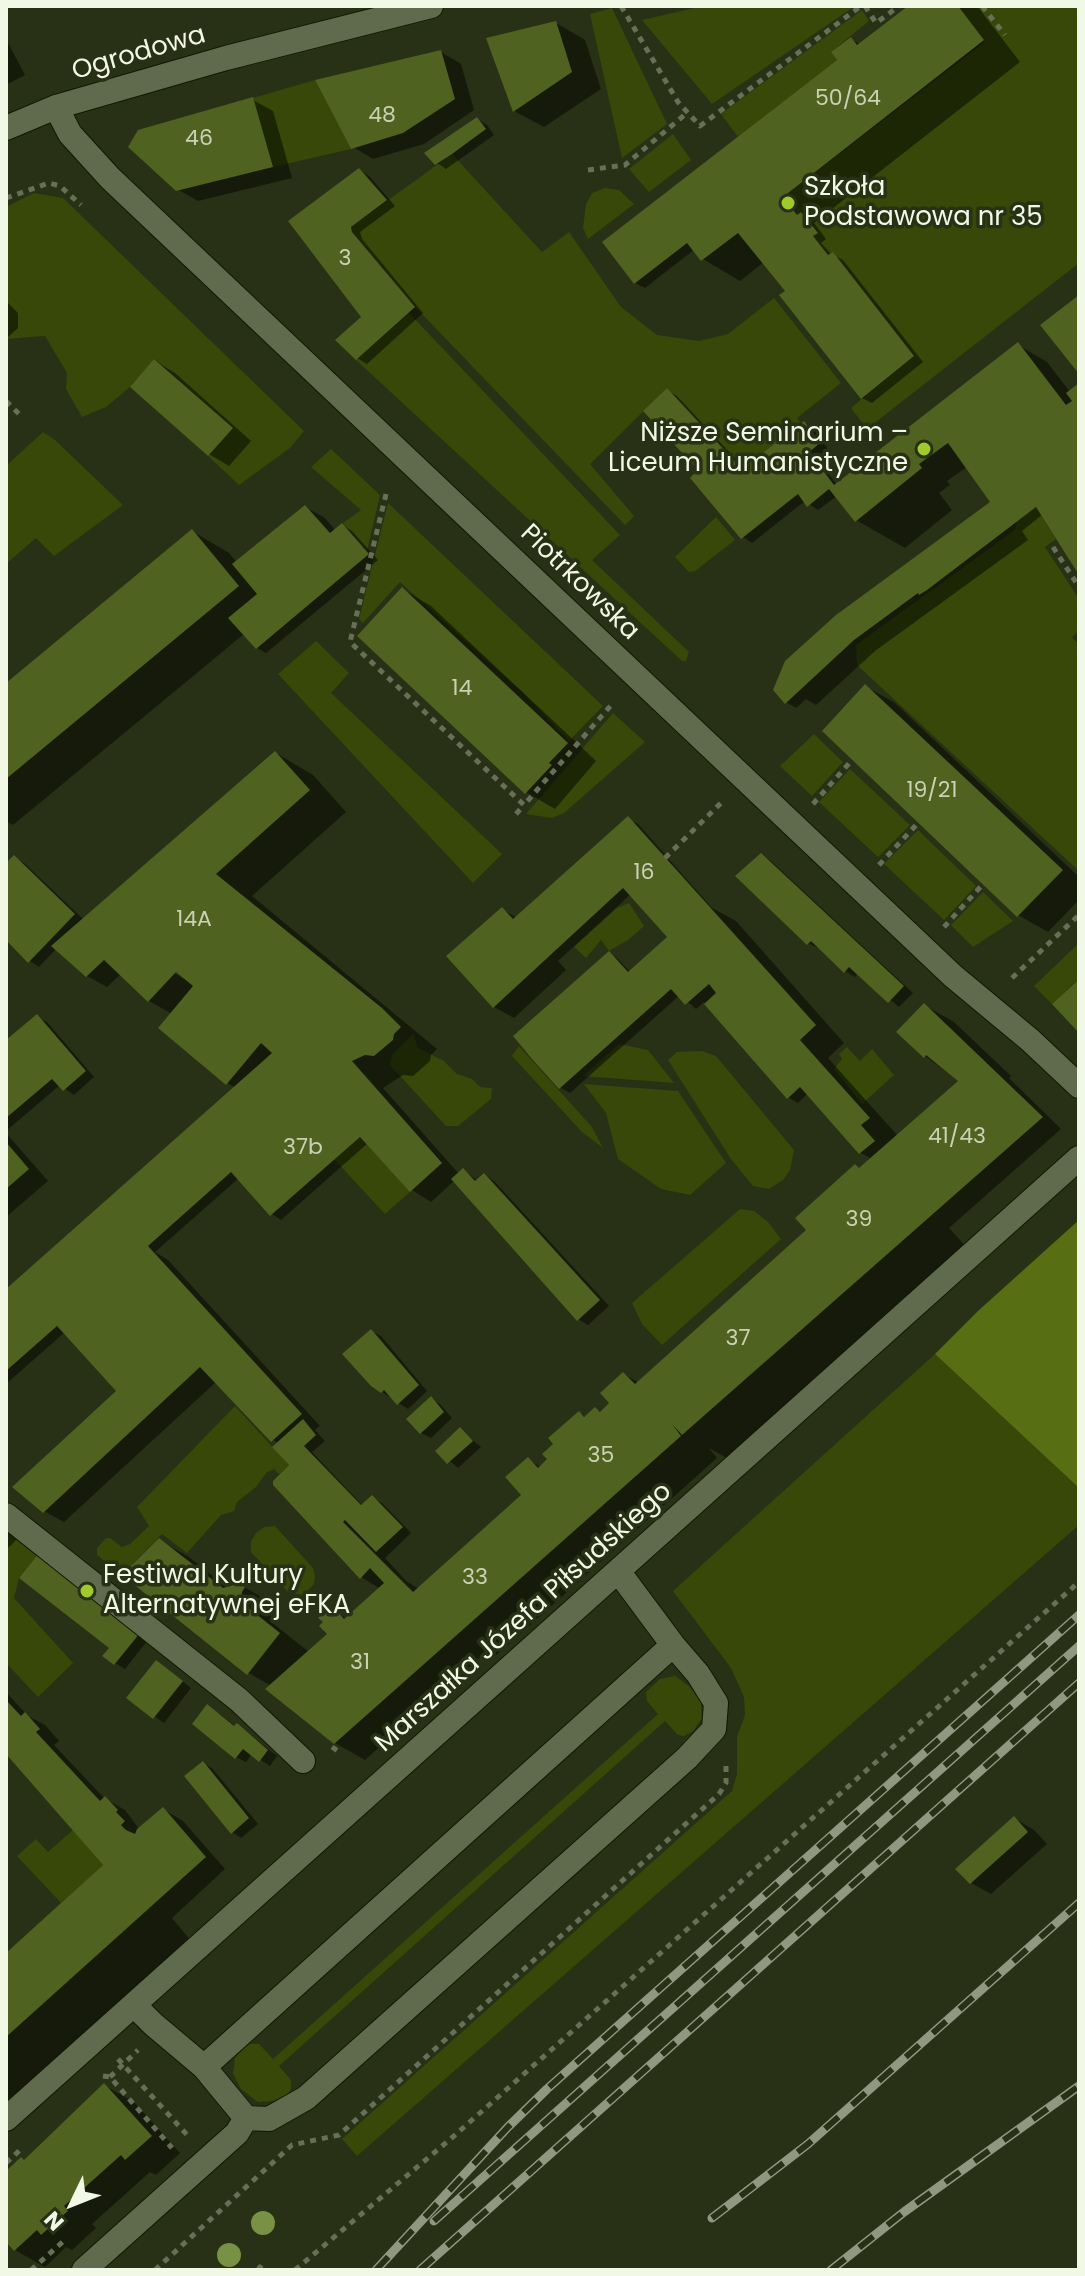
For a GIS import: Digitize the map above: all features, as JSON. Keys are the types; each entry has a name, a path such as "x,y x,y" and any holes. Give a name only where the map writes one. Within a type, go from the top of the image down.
{"street":[{"name":"Ogrodowa","path":"6,128 56,107 226,58 431,6"},
{"name":"Piotrkowska","path":"56,107 70,134 121,188 953,976 1030,1040 1079,1086"},
{"name":"Marszałka Józefa Piłsudskiego","path":"6,2119 1079,1158"},
{"path":"6,1515 239,1700 303,1761"},
{"path":"134,2005 204,2067 246,2118 269,2119 306,2098 714,1729 716,1703 698,1674 618,1571"},
{"path":"204,2067 673,1645"},
{"path":"84,2270 201,2151 237,2133 246,2118"}],"path":[{"path":"621,6 678,102 700,126 863,6 876,23 899,6"},
{"path":"982,6 1005,35"},
{"path":"588,170 625,165 688,112"},
{"path":"6,198 49,183 60,186 81,205"},
{"path":"6,401 21,416"},
{"path":"386,494 350,642 524,805"},
{"path":"1053,547 1079,587"},
{"path":"516,814 613,703"},
{"path":"812,805 852,760"},
{"path":"665,858 721,803"},
{"path":"878,866 918,823"},
{"path":"943,928 983,884"},
{"path":"1012,978 1079,915"},
{"path":"295,2270 454,2136 1079,1582"},
{"path":"110,2077 140,2049 157,2051 165,2034"},
{"path":"98,2037 201,2151"},
{"path":"102,2076 110,2077 178,2155 201,2151"},
{"path":"6,2163 27,2143"},
{"path":"31,2270 77,2229"}],"green space":[{"path":"703,6 855,6 712,104 642,20"},
{"path":"956,6 1079,6 1079,263 867,429 851,408 914,356 833,252 828,255 813,236 817,232 802,212 797,215 783,197 985,42"},
{"path":"612,8 667,124 622,158 590,14"},
{"path":"862,10 869,21 831,52 837,60 738,137 721,114"},
{"path":"315,80 351,149 273,167 253,98"},
{"path":"673,134 691,160 649,192 629,169"},
{"path":"452,154 542,252 569,232 621,307 657,335 699,341 728,334 774,298 841,383 797,418 801,424 742,469 667,388 590,464 634,516 625,525 395,286 352,232 351,227"},
{"path":"605,188 619,190 634,204 588,239 583,228 586,204 592,193"},
{"path":"34,193 63,198 304,431 290,448 239,485 208,456 232,428 155,359 130,387 106,407 82,417 66,389 67,373 45,336 6,339 6,207"},
{"path":"409,313 620,535 592,560 689,652 686,661 682,661 356,360"},
{"path":"43,432 123,505 54,556 36,538 6,564 6,466"},
{"path":"331,449 380,495 367,551 343,523 361,510 311,467"},
{"path":"388,503 603,706 569,741 523,693 400,582 363,623 359,619"},
{"path":"1036,507 1056,539 1045,547 1079,599 1079,631 1072,637 1076,642 1079,640 1079,871 857,665 856,645 1015,530 1016,522"},
{"path":"716,517 735,540 695,571 689,572 675,557"},
{"path":"316,641 349,673 331,693 502,854 473,883 278,674"},
{"path":"613,713 645,742 564,813 552,818 526,814"},
{"path":"814,734 843,762 812,796 780,766"},
{"path":"850,769 910,825 878,857 819,802"},
{"path":"918,830 976,886 944,920 884,864"},
{"path":"983,892 1013,921 973,947 951,925"},
{"path":"629,903 644,926 628,940 609,951 601,940 586,958 574,947 617,908"},
{"path":"1079,943 1079,983 1076,981 1052,1004 1034,986"},
{"path":"413,1034 418,1048 444,1061 457,1074 472,1079 480,1087 492,1088 491,1099 458,1126 446,1126 390,1065 392,1055"},
{"path":"619,1044 648,1050 674,1083 583,1076"},
{"path":"519,1046 592,1127 603,1148 582,1132 512,1056"},
{"path":"847,1047 860,1061 872,1049 894,1075 862,1104 834,1069 842,1059 839,1054"},
{"path":"702,1051 716,1056 794,1150 790,1170 783,1180 769,1189 753,1186 731,1159 668,1060 677,1052"},
{"path":"584,1084 678,1091 726,1163 690,1195 661,1189 618,1159 606,1113"},
{"path":"360,1137 411,1191 385,1214 334,1159"},
{"path":"740,1209 754,1211 768,1222 781,1239 662,1345 642,1324 632,1303"},
{"path":"1079,1220 1079,1488 935,1354"},
{"path":"935,1354 1079,1488 1079,1525 357,2156 342,2139 732,1791 737,1774 737,1737 745,1715 744,1697 731,1668 673,1591"},
{"path":"235,1406 289,1465 279,1474 274,1469 267,1472 256,1487 237,1502 234,1511 221,1515 187,1553 162,1534 122,1575 97,1555 97,1548 106,1538 122,1547 130,1544 149,1526 137,1507"},
{"path":"275,1526 313,1568 314,1584 303,1595 288,1592 251,1552 251,1541 256,1533 264,1527"},
{"path":"6,1527 39,1553 19,1578 14,1598 73,1663 38,1697 6,1663"},
{"path":"675,1676 689,1686 701,1702 702,1718 693,1731 684,1736 678,1735 665,1721 279,2066 291,2080 291,2089 286,2096 258,2102 241,2089 233,2073 235,2058 243,2048 259,2044 273,2059 658,1714 647,1701 646,1692 660,1679"},
{"path":"73,1830 103,1865 61,1903 17,1856 36,1839 48,1852"}],"building":[{"path":"908,6 958,6 984,40 783,197 797,215 801,212 818,233 813,236 828,255 833,252 914,356 861,399 779,295 785,291 738,233 701,261 687,243 634,284 602,242 837,60 831,52 851,37 857,45"},
{"path":"556,21 572,72 513,112 486,38"},
{"path":"441,50 455,99 403,133 351,149 315,80"},
{"path":"253,97 273,167 176,191 128,147 138,130"},
{"path":"477,117 486,129 452,154 435,165 424,153"},
{"path":"359,168 387,200 351,227 352,232 415,307 356,360 335,340 361,317 288,221"},
{"path":"1079,295 1079,374 1040,325"},
{"path":"1018,342 1066,405 1072,401 1066,393 1079,383 1079,575 1036,507 927,590 918,593 854,640 785,704 773,690 785,661 836,615 990,502 948,443 919,464 922,468 855,522 829,489 807,507 798,494 741,539 690,478 698,470 643,411 667,388 742,469 804,421 820,443 809,452 834,485"},
{"path":"154,359 233,428 208,456 130,387"},
{"path":"305,505 330,533 342,523 369,554 256,649 228,618 257,594 232,564"},
{"path":"192,529 239,586 6,779 6,683"},
{"path":"402,587 568,743 525,794 357,636"},
{"path":"865,684 1063,870 1017,917 822,731"},
{"path":"275,751 310,790 216,874 382,1008 401,1027 393,1040 374,1056 365,1055 352,1061 442,1163 410,1192 360,1137 270,1216 231,1172 148,1246 302,1414 271,1442 200,1367 43,1513 12,1487 116,1391 57,1326 6,1371 6,1289 272,1053 261,1043 226,1085 158,1028 193,986 176,972 148,1002 104,960 86,977 51,946"},
{"path":"628,816 816,1025 800,1040 870,1118 861,1125 875,1141 859,1154 800,1087 787,1099 704,1004 716,993 709,984 685,1005 671,989 559,1089 532,1059 513,1036 609,951 628,972 667,937 623,888 493,1008 446,956 502,907 513,919"},
{"path":"761,853 904,986 888,1003 849,967 844,973 811,941 807,945 735,876"},
{"path":"14,855 75,914 28,963 6,940 6,863"},
{"path":"1077,981 1079,983 1079,1033 1052,1004"},
{"path":"924,1003 1043,1117 682,1435 672,1424 681,1436 334,1744 265,1689 327,1634 319,1626 323,1622 318,1618 328,1609 332,1613 336,1610 344,1619 384,1583 370,1568 360,1579 273,1485 273,1481 289,1465 272,1447 303,1419 316,1435 304,1446 361,1505 372,1495 403,1527 376,1552 345,1520 343,1522 413,1592 521,1495 505,1477 528,1457 538,1468 547,1459 542,1454 553,1444 548,1438 579,1411 584,1417 595,1407 600,1412 609,1403 600,1393 623,1372 635,1384 806,1230 795,1218 855,1164 859,1168 958,1081 926,1055 924,1058 896,1032"},
{"path":"37,1014 86,1071 63,1091 52,1079 6,1118 6,1040"},
{"path":"6,1142 29,1169 6,1189"},
{"path":"463,1168 475,1181 484,1173 600,1300 577,1321 451,1179"},
{"path":"371,1329 419,1385 397,1405 384,1390 381,1393 371,1386 342,1354"},
{"path":"431,1396 444,1412 420,1434 406,1419"},
{"path":"460,1427 473,1441 447,1464 435,1451"},
{"path":"159,1538 223,1588 237,1581 245,1587 241,1602 280,1633 247,1675 122,1575"},
{"path":"39,1553 140,1633 114,1665 102,1656 109,1648 19,1578"},
{"path":"156,1660 183,1681 153,1719 126,1698"},
{"path":"6,1700 21,1716 25,1712 40,1729 36,1732 100,1801 105,1796 118,1810 116,1812 125,1821 121,1825 126,1830 135,1834 163,1807 206,1857 6,2037 6,1953 103,1865 6,1754"},
{"path":"207,1704 234,1726 237,1723 268,1750 259,1762 243,1749 235,1759 192,1724"},
{"path":"203,1761 249,1818 231,1834 184,1776"},
{"path":"1014,1816 1028,1832 970,1884 955,1869"},
{"path":"104,2083 152,2136 125,2160 121,2155 64,2206 68,2211 41,2235 37,2230 14,2251 6,2242 6,2171 21,2157 24,2160"}],"railway":[{"path":"376,2270 547,2089 1079,1615"},
{"path":"434,2221 1079,1646"},
{"path":"420,2270 1079,1683"},
{"path":"712,2218 808,2144 1079,1903"},
{"path":"831,2270 904,2212 1079,2086"}],"place":[{"name":"Szkoła Podstawowa nr 35","path":"788,203"},
{"name":"Niższe Seminarium – Liceum Humanistyczne","path":"924,449"},
{"name":"Festiwal Kultury Alternatywnej eFKA","path":"87,1591"}]}
